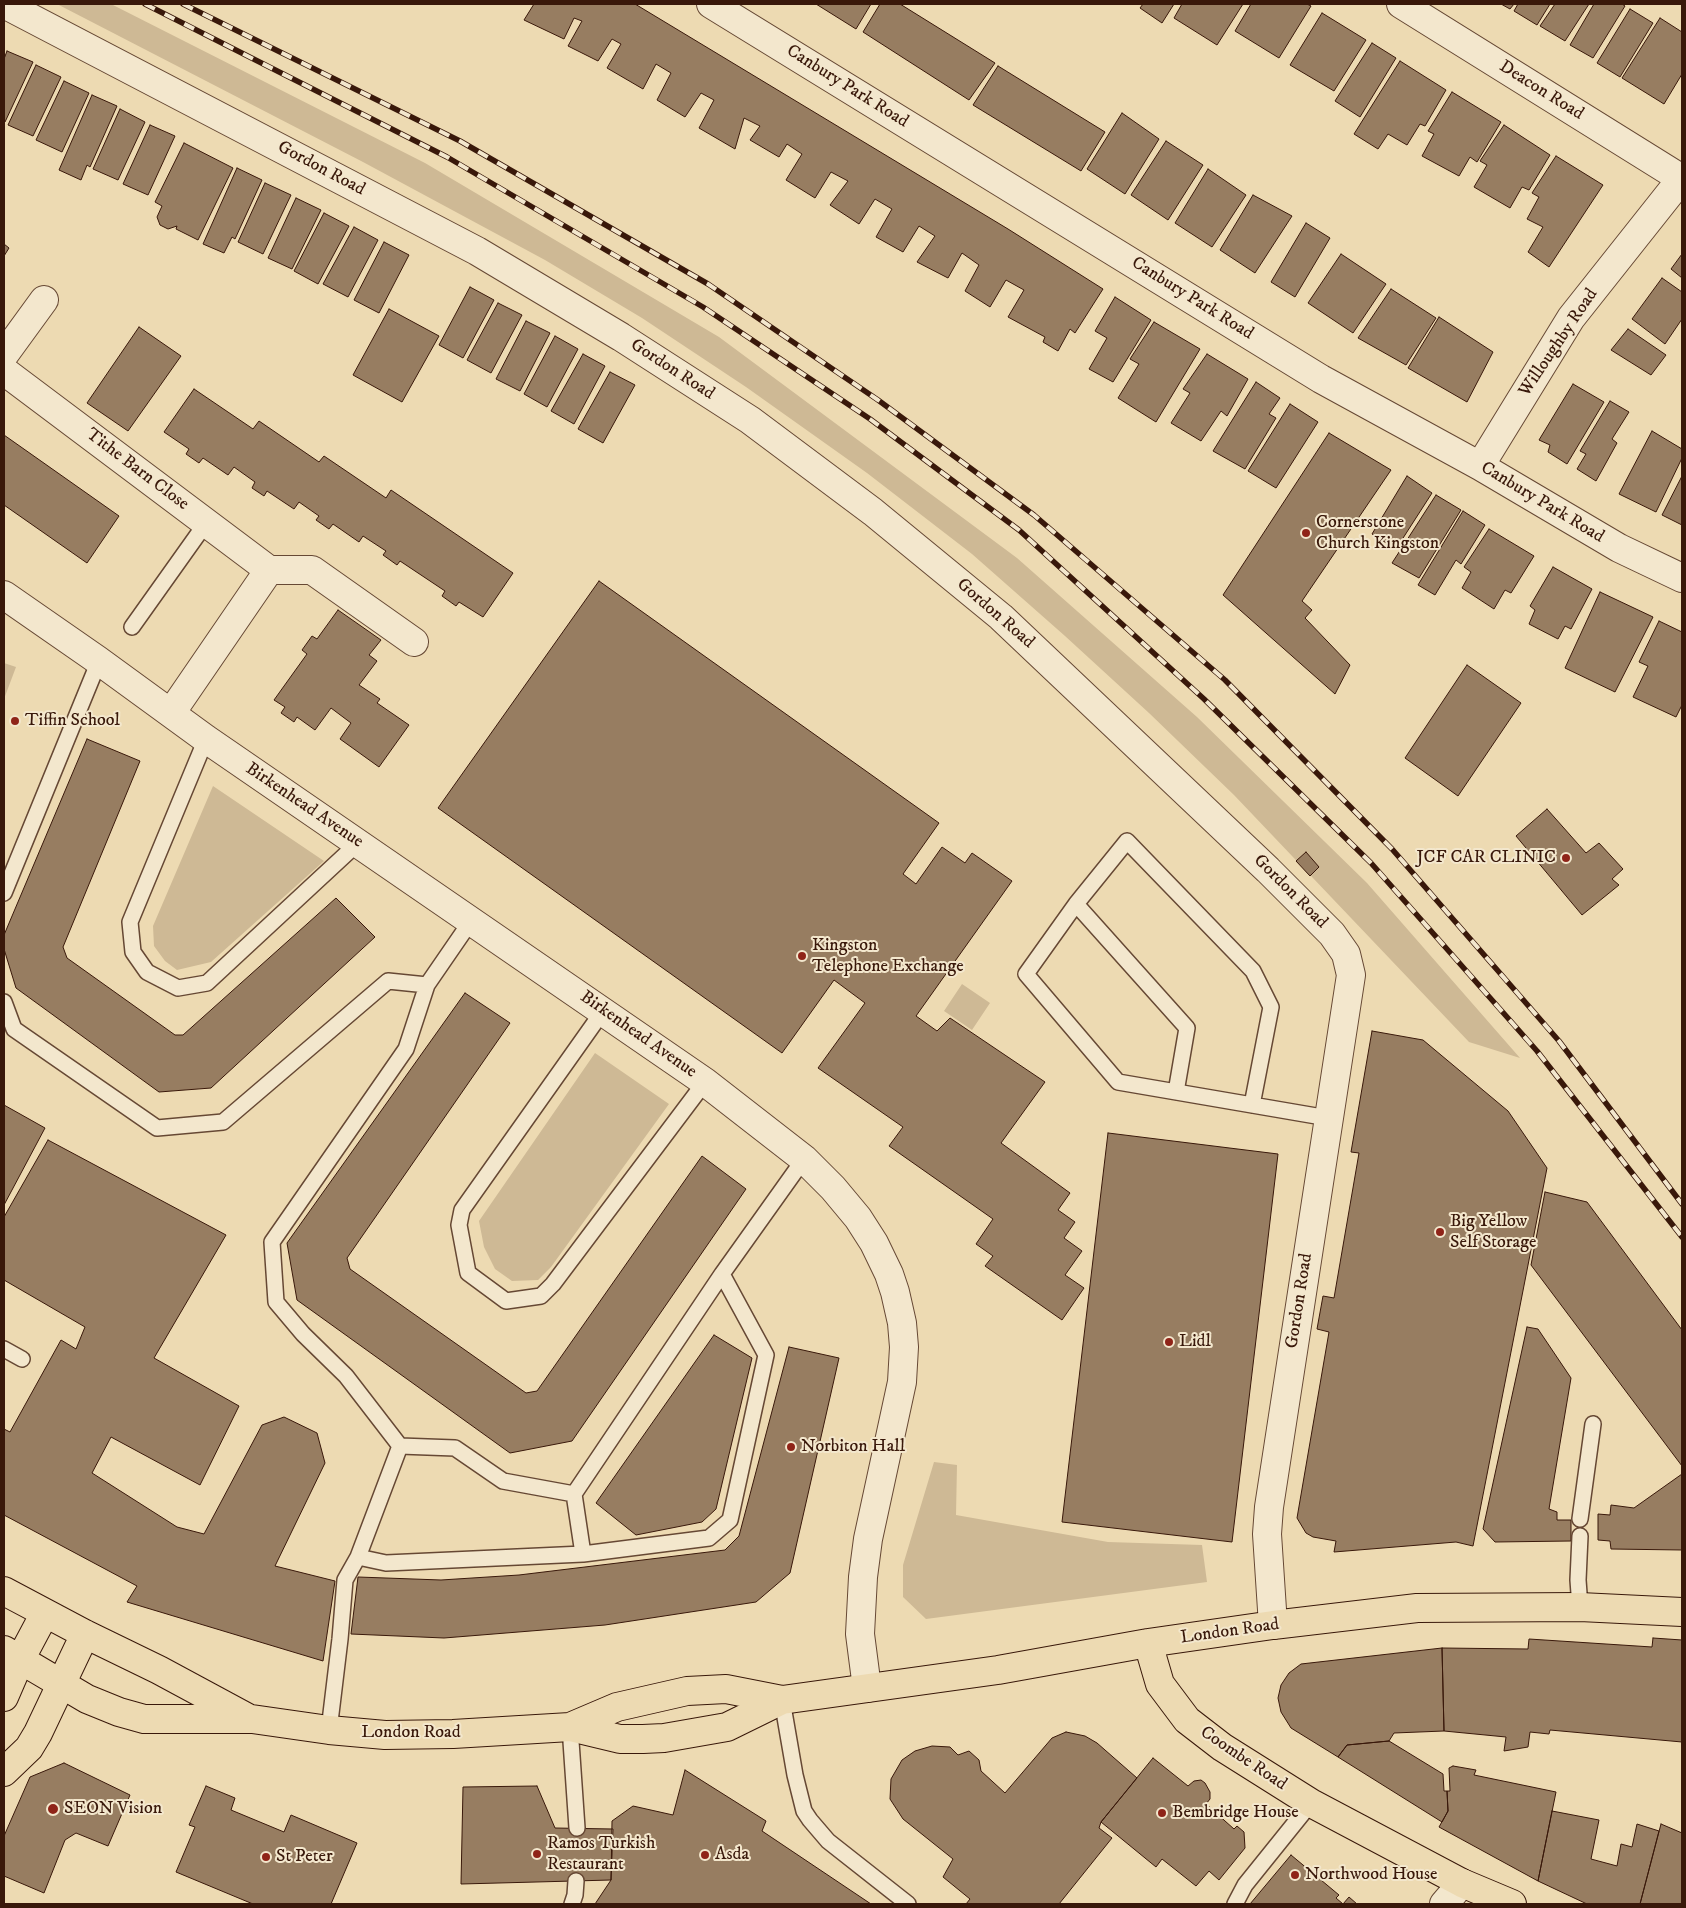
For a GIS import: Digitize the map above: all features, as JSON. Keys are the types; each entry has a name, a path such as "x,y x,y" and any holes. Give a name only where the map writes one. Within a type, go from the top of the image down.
{"main road":[{"name":"London Road","path":"4,1591 252,1719"},
{"name":"London Road","path":"12,1655 87,1699 119,1712 144,1719 252,1719 328,1730 385,1735 453,1734 570,1728 620,1739 664,1738 727,1727 782,1700 998,1670 1148,1643 1273,1625 1418,1608 1580,1607 1682,1612"},
{"path":"4,1697 12,1655 45,1613"},
{"path":"4,1772 29,1748 38,1733 85,1634"},
{"name":"Coombe Road","path":"1148,1643 1160,1684 1187,1720 1222,1747 1311,1803 1462,1883 1512,1904"},
{"name":"London Road","path":"570,1728 617,1707 686,1691 726,1689 782,1700"}],"street":[{"name":"Gordon Road","path":"4,4 477,251 621,337 750,420 873,512 1001,617 1254,857 1332,934 1346,954 1351,975 1269,1507 1267,1534 1273,1625"},
{"name":"Canbury Park Road","path":"711,4 1321,379 1480,466 1619,548 1682,578"},
{"name":"Deacon Road","path":"1401,4 1682,178"},
{"name":"Willoughby Road","path":"1480,466 1570,318 1682,178"},
{"path":"4,355 44,300"},
{"name":"Tithe Barn Close","path":"4,371 269,570"},
{"path":"171,713 269,570 312,570 414,642"},
{"name":"Birkenhead Avenue","path":"4,595 206,738 705,1082 804,1159 833,1188 858,1218 889,1274 902,1323 904,1348 902,1382 868,1539 863,1577 860,1634 867,1688"},
{"path":"1444,1904 1462,1883"}],"lane":[{"path":"132,627 206,523"},
{"path":"4,893 99,661"},
{"path":"206,738 130,922 133,952 147,972 178,988 208,983 358,843"},
{"path":"1252,1105 1272,1007 1254,971 1127,841 1076,904 1026,974 1118,1082 1176,1092 1252,1105 1328,1118"},
{"path":"1076,904 1187,1028 1176,1092"},
{"path":"400,1446 346,1376 303,1334 276,1302 272,1242 406,1049 426,985 471,921"},
{"path":"4,1002 14,1029 157,1128 223,1122 388,982 426,985"},
{"path":"603,1011 462,1210 459,1225 468,1272 506,1301 541,1296 553,1284 705,1082"},
{"path":"582,1554 574,1494 722,1274 804,1159"},
{"path":"358,1557 386,1563 582,1554 709,1538 730,1520 766,1355 722,1274"},
{"path":"4,1349 22,1359"},
{"path":"1580,1519 1593,1424"},
{"path":"400,1446 455,1448 503,1481 574,1494"},
{"path":"328,1730 340,1639 345,1580 358,1557 400,1446"},
{"path":"1580,1536 1578,1580 1580,1607"},
{"path":"782,1700 795,1775 804,1811 828,1841 908,1904"},
{"path":"570,1728 577,1828"},
{"path":"1235,1904 1245,1885 1311,1803"},
{"path":"572,1904 576,1881"}],"shaded area":[{"path":"57,4 111,4 425,163 719,337 1017,558 1197,717 1367,883 1520,1058 1469,1042 1234,795 1149,713 972,554 867,473 746,387 642,318 545,260 363,162"},
{"path":"4,663 16,667 4,699"},
{"path":"213,786 324,861 211,962 177,970 165,961 154,946 153,926"},
{"path":"962,984 990,1003 972,1030 944,1011"},
{"path":"595,1053 669,1104 551,1267 538,1280 512,1281 495,1269 484,1247 479,1221"},
{"path":"934,1462 957,1465 956,1515 1108,1542 1202,1545 1207,1582 926,1619 903,1597 903,1565"}],"building":[{"path":"534,4 635,4 1008,229 1103,289 1075,333 1070,329 1058,351 1043,342 1045,337 1008,317 1024,290 1006,280 990,307 965,291 979,265 962,253 948,278 917,262 935,236 919,226 903,252 876,237 892,209 875,199 859,224 830,205 848,181 831,172 815,198 786,180 802,154 787,144 779,157 750,140 760,126 744,118 735,149 699,128 714,100 701,93 685,117 657,100 671,73 656,64 643,89 607,68 621,44 612,39 598,61 568,46 582,21 574,18 564,39 524,20"},
{"path":"816,4 871,4 856,29"},
{"path":"880,4 900,4 995,63 969,100 863,32"},
{"path":"1143,4 1174,4 1162,23 1140,8"},
{"path":"1182,4 1243,4 1217,45 1174,18"},
{"path":"1251,4 1307,4 1311,6 1279,58 1235,31"},
{"path":"1501,4 1514,4 1510,9"},
{"path":"1518,4 1550,4 1537,25 1514,11"},
{"path":"1555,4 1589,4 1565,41 1540,26"},
{"path":"1594,4 1622,4 1625,6 1593,58 1570,45"},
{"path":"1630,9 1653,23 1620,77 1597,63"},
{"path":"1322,13 1366,40 1334,91 1290,65"},
{"path":"1660,18 1682,32 1682,74 1664,104 1622,78"},
{"path":"1372,43 1396,58 1360,117 1335,101"},
{"path":"7,51 33,62 5,122 4,59"},
{"path":"1400,61 1446,90 1425,126 1420,124 1407,145 1388,134 1378,149 1354,134"},
{"path":"36,65 61,77 33,136 8,125"},
{"path":"998,66 1105,132 1081,171 973,105"},
{"path":"64,81 89,93 62,152 36,140"},
{"path":"1452,92 1501,122 1477,162 1470,157 1459,176 1422,156 1434,134 1428,131"},
{"path":"92,95 117,106 90,167 87,165 81,180 59,170"},
{"path":"120,109 145,122 118,180 93,169"},
{"path":"1122,113 1159,139 1125,194 1087,169"},
{"path":"150,125 175,136 148,195 123,184"},
{"path":"1504,125 1550,155 1529,190 1522,187 1510,208 1474,187 1487,165 1480,161"},
{"path":"1166,141 1203,165 1168,220 1131,195"},
{"path":"184,143 233,168 198,240 176,229 177,226 168,229 160,225 157,217 162,206 155,202"},
{"path":"1556,156 1603,185 1549,267 1528,252 1543,227 1527,219 1539,197 1532,193"},
{"path":"237,168 262,180 235,239 232,237 224,253 203,244"},
{"path":"1208,169 1246,195 1212,247 1175,223"},
{"path":"265,183 291,195 263,254 238,242"},
{"path":"1253,195 1292,216 1255,273 1220,250"},
{"path":"296,198 321,210 292,269 268,258"},
{"path":"324,213 349,226 318,284 294,271"},
{"path":"1306,223 1330,238 1295,297 1271,282"},
{"path":"354,227 378,240 348,297 323,284"},
{"path":"384,242 409,255 379,313 354,300"},
{"path":"4,244 9,248 4,256"},
{"path":"1341,254 1386,284 1353,333 1308,303"},
{"path":"1682,254 1682,278 1671,269"},
{"path":"1662,278 1682,292 1682,319 1665,344 1632,319"},
{"path":"470,287 494,300 463,358 439,345"},
{"path":"1391,289 1436,318 1406,365 1358,338"},
{"path":"1115,297 1151,320 1113,382 1089,369 1107,338 1095,331"},
{"path":"498,303 522,315 491,373 467,360"},
{"path":"389,309 439,336 402,402 353,375"},
{"path":"1439,317 1493,352 1467,402 1408,368"},
{"path":"526,321 550,333 520,391 496,379"},
{"path":"1154,322 1200,349 1156,422 1118,398 1139,364 1130,359"},
{"path":"139,327 181,356 128,431 87,403"},
{"path":"1628,329 1666,355 1651,375 1611,350"},
{"path":"555,336 578,349 547,407 524,394"},
{"path":"583,354 605,366 574,424 551,411"},
{"path":"1207,354 1248,379 1227,416 1221,411 1201,441 1171,423 1190,393 1183,389"},
{"path":"610,372 635,385 603,443 578,429"},
{"path":"1256,382 1280,398 1269,414 1276,418 1245,469 1213,451"},
{"path":"1573,384 1604,402 1567,464 1548,452 1550,445 1539,440"},
{"path":"194,389 253,429 259,421 319,462 324,456 386,498 391,490 513,573 483,617 459,602 456,606 442,596 445,591 400,561 397,565 383,555 386,551 363,536 359,542 333,524 329,529 316,520 319,516 299,502 294,509 267,491 264,496 252,488 255,482 234,467 228,475 203,458 199,463 186,454 189,449 164,432"},
{"path":"1610,401 1629,412 1612,439 1617,443 1596,481 1577,469 1586,454 1580,451"},
{"path":"1290,404 1318,422 1276,488 1248,471"},
{"path":"1652,431 1682,449 1682,458 1656,512 1619,494"},
{"name":"Cornerstone Church Kingston","path":"1329,433 1391,470 1302,601 1312,610 1305,618 1350,665 1335,694 1223,595"},
{"path":"4,435 119,516 87,563 4,505"},
{"path":"1407,476 1432,493 1396,549 1372,534"},
{"path":"1682,476 1682,525 1662,515"},
{"path":"1436,495 1461,510 1419,578 1392,563"},
{"path":"1463,511 1485,525 1461,564 1456,560 1435,595 1418,585"},
{"path":"1489,529 1534,556 1511,593 1505,590 1494,609 1462,588 1471,572 1464,567"},
{"path":"1553,567 1592,589 1571,629 1565,626 1558,639 1529,624 1535,610 1530,606"},
{"name":"Kingston Telephone Exchange","path":"599,581 939,823 903,874 916,884 942,847 965,863 972,853 1012,881 916,1016 937,1031 950,1018 1045,1082 1001,1143 1070,1193 1058,1210 1075,1222 1064,1238 1082,1251 1065,1275 1084,1288 1062,1320 985,1266 993,1256 976,1244 993,1219 889,1146 903,1127 818,1068 865,1003 834,980 782,1053 438,808"},
{"path":"1600,592 1653,617 1615,692 1565,668"},
{"path":"338,610 381,640 369,655 377,661 359,685 380,699 377,703 409,725 379,767 340,739 351,723 331,708 315,730 297,717 294,722 281,713 285,707 274,700 307,654 302,650 312,636 317,639"},
{"path":"1659,621 1682,632 1682,705 1676,717 1633,697 1648,666 1639,662"},
{"path":"1467,665 1521,703 1458,796 1405,758"},
{"path":"87,739 140,761 63,947 67,958 175,1035 183,1035 336,898 375,937 211,1088 159,1092 16,988 4,949 4,935"},
{"path":"1547,809 1586,853 1599,843 1623,869 1612,879 1619,885 1582,915 1516,836"},
{"path":"1306,852 1319,867 1310,876 1296,861"},
{"path":"465,993 510,1023 347,1258 350,1269 526,1393 537,1391 702,1156 746,1189 572,1441 510,1453 297,1300 287,1243"},
{"name":"Big Yellow Self Storage","path":"1372,1031 1423,1040 1508,1111 1547,1168 1473,1546 1456,1542 1334,1552 1336,1541 1313,1537 1306,1533 1297,1518 1329,1332 1317,1329 1323,1296 1334,1298 1359,1153 1351,1152"},
{"path":"4,1105 45,1128 4,1205"},
{"name":"Lidl","path":"1108,1133 1278,1154 1232,1542 1062,1522"},
{"path":"48,1140 226,1235 154,1358 239,1406 200,1485 111,1437 92,1473 177,1527 204,1534 262,1425 284,1417 317,1433 325,1463 275,1566 335,1581 323,1661 127,1602 137,1586 4,1515 4,1429 10,1432 61,1340 76,1349 85,1327 4,1280 4,1217"},
{"path":"1545,1192 1587,1202 1682,1330 1682,1466 1531,1265"},
{"path":"1527,1327 1538,1329 1571,1378 1549,1509 1557,1512 1557,1520 1571,1520 1571,1541 1495,1542 1483,1529"},
{"path":"714,1335 752,1358 716,1509 702,1522 636,1535 596,1503"},
{"name":"Norbiton Hall","path":"789,1347 839,1358 790,1573 756,1602 605,1625 444,1638 351,1634 358,1577 441,1580 519,1575 725,1550 739,1536"},
{"path":"1682,1474 1682,1550 1611,1549 1610,1541 1598,1540 1598,1514 1610,1515 1611,1505 1634,1508"},
{"path":"1653,1638 1682,1640 1682,1742 1550,1730 1549,1734 1530,1732 1528,1747 1504,1751 1506,1737 1444,1731 1442,1648 1528,1649 1529,1639 1652,1647"},
{"path":"1442,1648 1444,1731 1394,1733 1389,1741 1347,1745 1338,1757 1291,1728 1281,1712 1278,1698 1281,1685 1289,1673 1301,1664"},
{"path":"1066,1732 1085,1736 1097,1743 1137,1778 1101,1822 1099,1828 1112,1838 1059,1904 966,1904 970,1899 943,1877 953,1859 903,1819 890,1799 891,1779 902,1760 915,1751 932,1746 950,1747 958,1755 969,1751 979,1760 981,1771 1005,1793 1052,1738"},
{"path":"1389,1741 1443,1774 1444,1791 1447,1791 1448,1811 1442,1822 1338,1757 1347,1745"},
{"name":"Bembridge House","path":"1153,1758 1188,1786 1194,1781 1201,1780 1205,1783 1210,1792 1210,1799 1206,1804 1234,1829 1237,1826 1244,1832 1245,1848 1219,1880 1209,1871 1196,1886 1162,1859 1156,1867 1101,1822"},
{"path":"64,1763 130,1795 108,1846 76,1833 65,1840 44,1893 4,1876 4,1836 30,1777"},
{"path":"1453,1766 1476,1770 1474,1775 1556,1792 1538,1881 1439,1827 1448,1811 1447,1791 1450,1791 1449,1768"},
{"name":"Asda","path":"685,1770 766,1821 762,1831 871,1904 595,1904 611,1880 612,1821 633,1806 673,1815"},
{"name":"St Peter","path":"206,1786 235,1798 231,1810 284,1832 291,1815 357,1843 331,1904 253,1904 176,1872 195,1827 189,1825"},
{"name":"Ramos Turkish Restaurant","path":"537,1786 555,1828 613,1829 611,1880 461,1884 463,1787"},
{"path":"1552,1811 1599,1820 1591,1859 1617,1866 1621,1844 1632,1847 1637,1824 1659,1831 1640,1904 1587,1904 1538,1881"},
{"path":"1661,1824 1682,1833 1682,1904 1640,1904"},
{"name":"Northwood House","path":"1291,1855 1339,1895 1336,1898 1343,1904 1250,1904"},
{"path":"1349,1897 1357,1904 1343,1904"}],"railway":[{"path":"145,4 447,157 703,307 870,419 1019,530 1204,699 1371,863 1537,1051 1682,1237"},
{"path":"183,4 460,141 708,284 878,400 1034,515 1225,680 1392,849 1559,1041 1682,1204"}],"place":[{"name":"Cornerstone Church Kingston","path":"1306,533"},
{"name":"Tiffin School","path":"15,721"},
{"name":"JCF CAR CLINIC","path":"1566,858"},
{"name":"Kingston Telephone Exchange","path":"802,956"},
{"name":"Big Yellow Self Storage","path":"1440,1232"},
{"name":"Lidl","path":"1169,1342"},
{"name":"Norbiton Hall","path":"791,1447"},
{"name":"SEON Vision","path":"53,1809"},
{"name":"Bembridge House","path":"1162,1813"},
{"name":"Ramos Turkish Restaurant","path":"537,1854"},
{"name":"Asda","path":"705,1855"},
{"name":"St Peter","path":"266,1857"},
{"name":"Northwood House","path":"1295,1875"}]}
